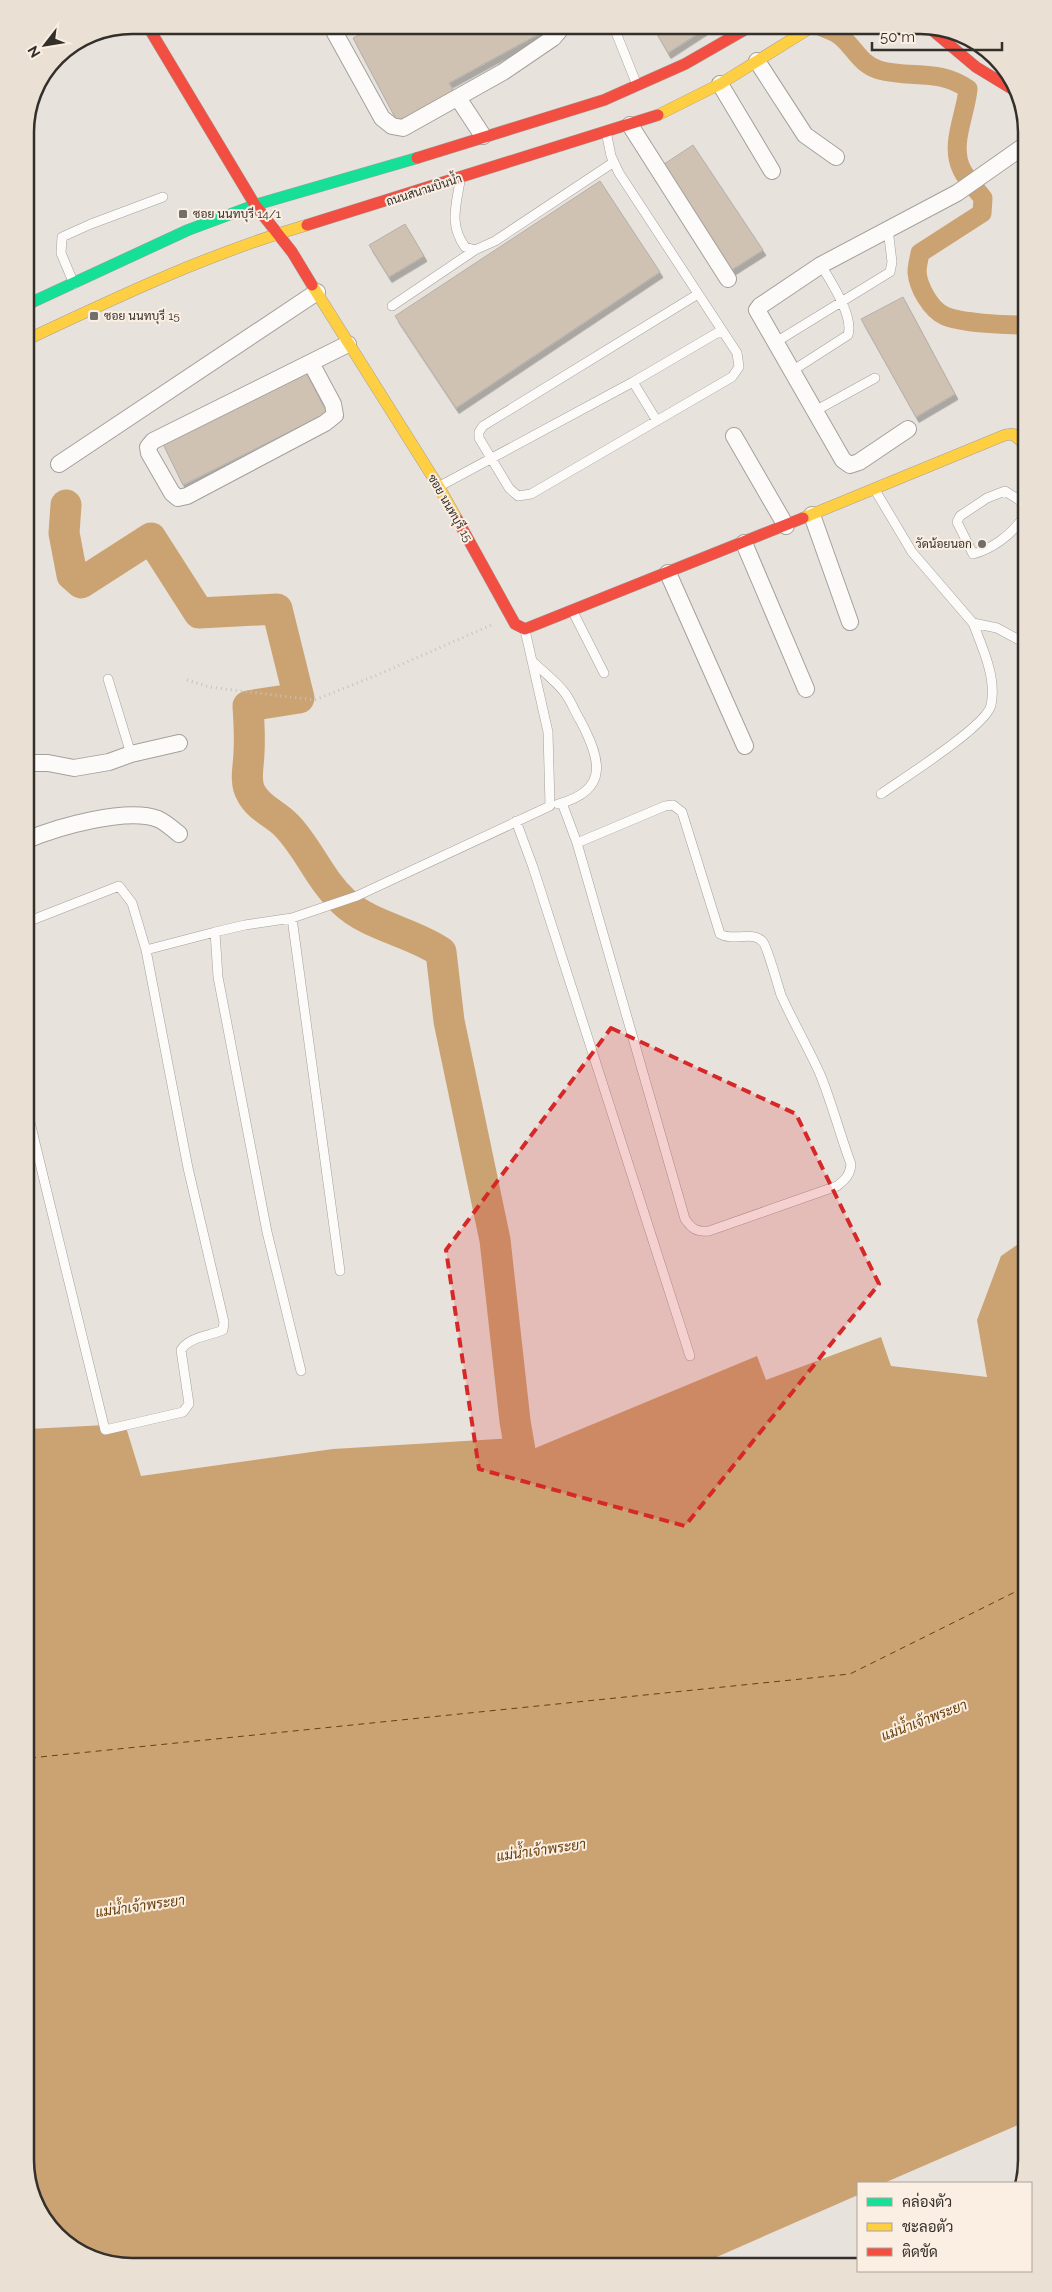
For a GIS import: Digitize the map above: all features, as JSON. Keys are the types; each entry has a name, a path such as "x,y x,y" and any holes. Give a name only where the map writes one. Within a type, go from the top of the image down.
{"main road":[{"path":"151,34 255,204"},
{"path":"34,301 75,284 188,230 255,204 368,172 604,100 685,64 737,34"},
{"name":"ถนนสนามบินน้ำ","path":"34,336 127,292 276,234 667,112 720,84 800,34"},
{"path":"939,36 976,67 1006,85"},
{"name":"ซอย นนทบุรี 15","path":"255,204 276,234 292,252 439,487 515,624 525,629"},
{"path":"525,629 744,543 1005,435 1014,434 1018,438"}],"street":[{"path":"336,34 382,118 392,126 403,128 503,72 556,34"},
{"path":"757,61 805,135 836,157"},
{"path":"720,84 772,172"},
{"path":"458,98 483,136"},
{"path":"630,125 728,279"},
{"path":"908,429 859,462 850,465 843,460 757,310 760,306 821,265 957,193 1018,150"},
{"path":"59,464 317,292"},
{"path":"311,363 332,404 335,415 325,423 187,496 178,498 172,493 149,453 148,447 153,441 348,344"},
{"path":"734,436 786,526"},
{"path":"812,515 850,622"},
{"path":"744,543 806,689"},
{"path":"668,573 745,746"},
{"path":"34,763 48,763 74,768 109,762 131,754 180,743"},
{"path":"34,837 119,815 140,814 159,819 179,834"}],"lane":[{"path":"617,34 637,85"},
{"path":"606,131 614,162 737,353 739,367 732,377 531,494 518,496 509,488 479,438 482,426 698,294"},
{"path":"392,306 475,250 495,241 614,162"},
{"path":"460,178 455,212 455,230 465,247 475,250"},
{"path":"75,284 61,253 62,237 163,197"},
{"path":"776,342 890,272 892,262 888,229"},
{"path":"792,371 848,335 848,321 842,302 821,265"},
{"path":"439,487 633,382 722,330"},
{"path":"815,410 875,378"},
{"path":"633,382 657,421"},
{"path":"875,490 912,552 973,622 988,668 993,691 991,707 973,729 881,794"},
{"path":"1018,499 1005,491 996,492 960,516 956,522 973,554 988,548 1014,530 1018,524"},
{"path":"572,612 604,673"},
{"path":"973,622 997,628 1018,639"},
{"path":"525,629 548,732 550,806"},
{"path":"146,950 244,925 292,918 325,908 357,896 516,821 584,792 595,778 598,767 596,754 565,693 532,661"},
{"path":"108,679 131,754"},
{"path":"562,803 577,843 685,1219 691,1228 698,1232 709,1231 837,1186 844,1181 850,1171 851,1164 820,1075 781,995 768,959 767,947 763,941 757,938 726,937 720,934 682,812 673,805 665,806 577,843"},
{"path":"516,821 533,867 690,1356"},
{"path":"34,919 119,886 132,903 146,950 188,1168 224,1322 223,1330 184,1344 181,1350 189,1404 183,1412 105,1430 34,1139"},
{"path":"292,918 340,1271"},
{"path":"215,932 218,977 267,1232 301,1371"}],"path":[{"path":"187,680 209,687 315,700 511,617"}],"highlighted area":[{"path":"611,1028 796,1114 879,1284 685,1526 479,1469 446,1250"}],"water":[{"name":"แม่น้ำเจ้าพระยา","path":"1018,1244 1018,2125 886,2182 857,2182 857,2195 714,2258 126,2258 95,2251 72,2238 54,2220 44,2203 36,2179 34,2160 34,1429 125,1424 141,1476 333,1449 532,1437 533,1449 757,1356 766,1380 881,1337 891,1366 987,1377 977,1320 1001,1256"}],"building":[{"path":"361,34 539,34 449,83 456,95 397,121 353,38"},
{"path":"657,34 697,34 668,53"},
{"path":"693,145 763,250 730,271 661,166"},
{"path":"600,181 660,272 456,408 395,316"},
{"path":"405,224 424,256 389,277 369,245"},
{"path":"903,297 955,394 916,417 861,319"},
{"path":"305,370 327,413 183,485 162,442"}],"waterway":[{"path":"837,34 849,44 866,64 879,70 891,73 946,78 968,89 959,130 958,160 969,181 983,198 982,213 920,253 917,270 918,278 930,303 945,316 972,322 1018,325"},
{"path":"66,505 64,533 72,575 81,583 151,538 199,613 277,609 299,698 248,706 247,778 251,793 258,803 283,822 295,835 328,884 344,902 366,917 430,945 441,952 449,1021 495,1240 515,1421 525,1480"}],"ferry route":[{"path":"34,1758 850,1674 1018,1590"}],"traffic: fast":[{"path":"34,301 188,230 255,205 417,158"}],"traffic: slow":[{"path":"658,115 720,84 801,34"},
{"path":"34,336 199,262 307,225"},
{"path":"312,285 439,487 457,519"},
{"path":"803,518 1005,435 1013,434 1018,438"}],"traffic: jam":[{"path":"152,34 255,205 292,252 312,285"},
{"path":"417,158 604,100 685,64 737,34"},
{"path":"939,36 976,67 1006,85"},
{"path":"307,225 658,115"},
{"path":"457,519 515,624 525,629 803,518"}],"place":[{"name":"ซอย นนทบุรี 14/1","path":"183,214"},
{"name":"ซอย นนทบุรี 15","path":"94,316"},
{"name":"วัดน้อยนอก","path":"982,544"}]}
